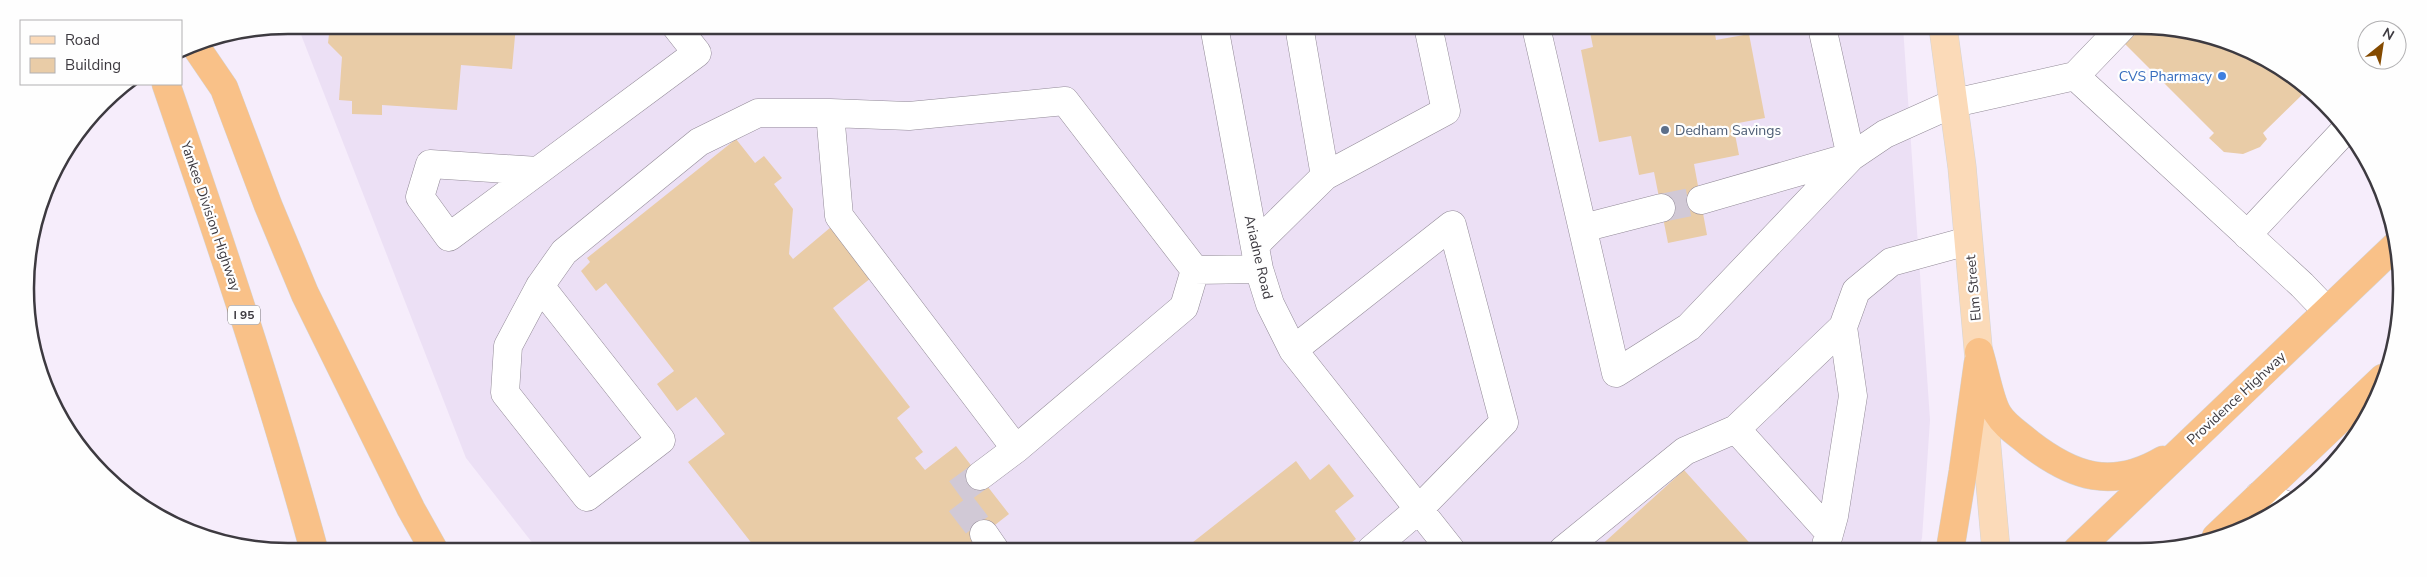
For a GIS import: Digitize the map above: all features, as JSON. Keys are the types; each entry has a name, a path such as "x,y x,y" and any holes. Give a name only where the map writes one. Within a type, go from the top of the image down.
{"highway":[{"path":"198,50 224,88 268,205 305,294 402,493 430,543"},
{"name":"Yankee Division Highway","path":"166,85 241,305 280,429 312,543"},
{"name":"Providence Highway","path":"2084,543 2390,251"},
{"path":"1979,352 1997,414 2013,430 2037,449 2070,470 2109,477 2144,471 2183,448"},
{"path":"1951,543 1964,471 1979,352"},
{"path":"2234,525 2271,500 2372,390"}],"main road":[{"name":"Elm Street","path":"1944,34 1954,103 1968,241 1995,543"}],"lane":[{"path":"538,171 697,53 682,34"},
{"name":"Ariadne Road","path":"1215,34 1257,257 1270,304 1293,350 1446,543"},
{"path":"1300,34 1325,176"},
{"path":"1195,270 1257,257 1325,176 1446,111 1430,34"},
{"path":"1538,34 1616,373 1689,327 1851,157 1885,134 1954,103 2075,76 2115,34"},
{"path":"1824,34 1851,157"},
{"path":"2075,76 2327,311"},
{"path":"540,286 661,440 587,497 505,393 508,346 540,286 564,252 699,142 758,113 830,112 909,116 1065,101 1195,270"},
{"path":"830,112 839,216 1016,449"},
{"path":"2247,235 2342,134"},
{"path":"1701,200 1851,157"},
{"path":"1583,228 1661,208"},
{"path":"1293,350 1452,224 1504,422 1419,509 1379,543"},
{"path":"1572,543 1685,451 1736,429 1843,328 1856,292 1891,262 1968,241"},
{"path":"980,476 1016,449 1184,308 1195,270"},
{"path":"1827,541 1853,396 1843,328"},
{"path":"1736,429 1827,541"}],"shaded area":[{"path":"301,34 1903,34 1930,420 1920,543 533,543 466,458"}],"building":[{"path":"329,34 515,34 512,69 461,65 457,110 382,105 382,115 352,114 352,101 339,100 342,57 328,43"},
{"name":"Dedham Savings","path":"1590,34 1715,34 1716,40 1749,34 1765,118 1733,124 1739,155 1694,164 1707,235 1668,243 1654,172 1639,175 1631,136 1599,142 1581,50 1593,47"},
{"name":"CVS Pharmacy","path":"2136,34 2155,34 2204,42 2251,60 2294,86 2303,94 2263,133 2267,139 2260,147 2243,154 2224,152 2209,138 2214,133 2125,44"},
{"path":"736,139 755,163 764,156 782,178 774,184 793,209 789,254 793,259 831,227 871,278 833,308 910,407 897,418 923,452 915,458 925,470 956,446 1009,514 972,543 752,543 688,462 725,434 696,397 677,411 657,384 674,371 606,283 596,291 581,271 590,262 587,258"},
{"path":"1296,461 1310,480 1329,464 1354,496 1335,511 1356,539 1351,543 1192,543"},
{"path":"1684,470 1750,543 1604,543"}],"tunnel":[{"path":"1661,208 1701,200"},
{"path":"980,476 954,495 984,534"}],"place":[{"name":"CVS Pharmacy","path":"2222,76"},
{"name":"Dedham Savings","path":"1665,130"}]}
